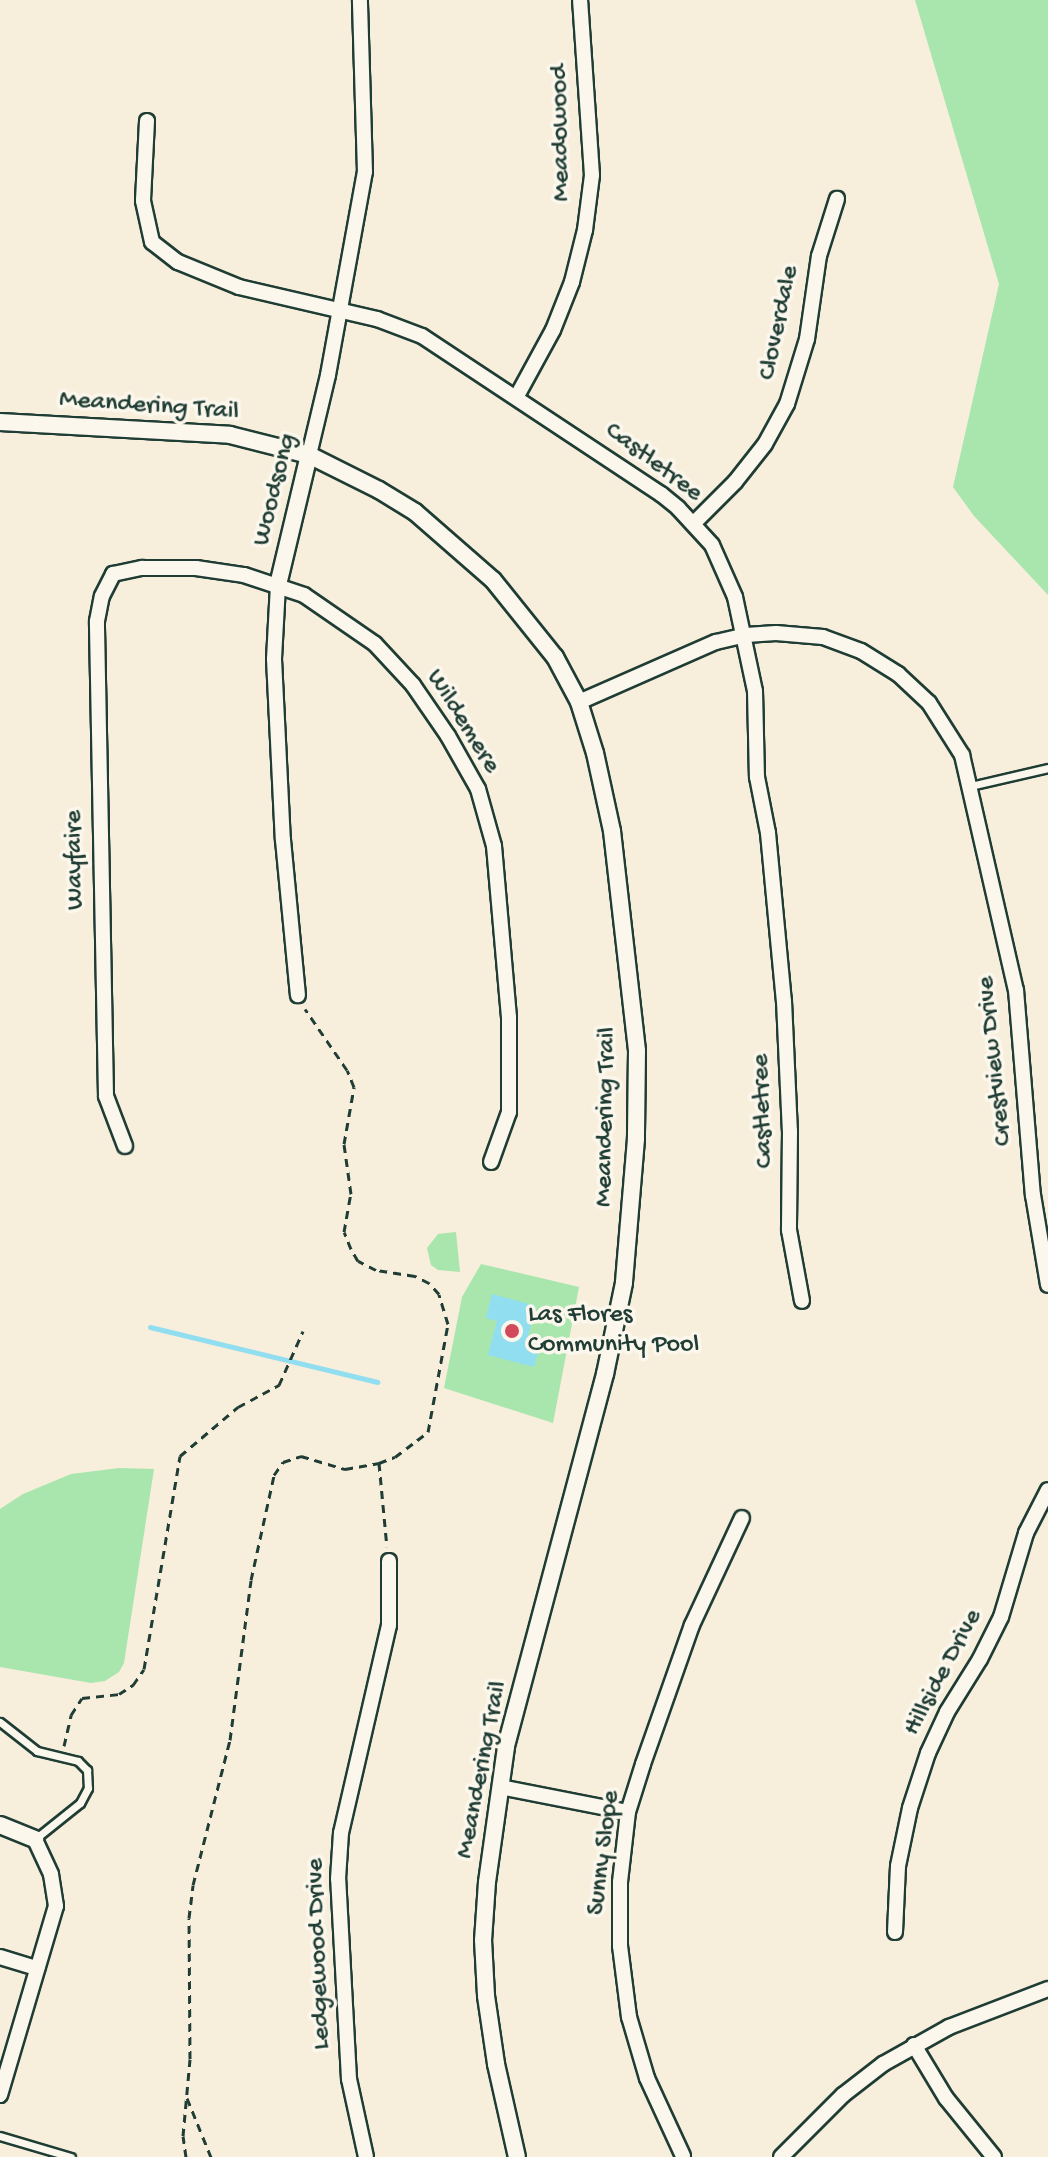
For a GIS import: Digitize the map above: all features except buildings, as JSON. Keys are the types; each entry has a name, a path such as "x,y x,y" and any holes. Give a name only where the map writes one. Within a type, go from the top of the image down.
{"street":[{"name":"Woodsong","path":"298,995 283,840 274,659 278,585 341,309 365,172 360,0"},
{"name":"Meadowood","path":"517,396 563,306 585,230 592,175 580,0"},
{"name":"Castletree","path":"147,121 143,201 152,242 178,262 239,287 341,309 422,336 661,494 694,523 725,569 746,635 755,691 757,777 768,833 783,986 790,1131 789,1230 802,1301"},
{"name":"Cloverdale","path":"694,523 755,457 787,404 807,339 819,256 837,199"},
{"name":"Meandering Trail","path":"0,422 188,430 230,435 309,455 339,468 415,512 472,558 555,657 579,702 595,753 612,831 637,1051 632,1204 624,1283 605,1374 506,1747 500,1787 483,1940 496,2064 517,2157"},
{"name":"Wildemere","path":"113,574 142,568 196,568 244,575 278,585 330,610 375,644 413,685 448,736 478,789 494,846 509,1017 509,1112 491,1162"},
{"name":"Wayfaire","path":"113,574 102,596 97,621 102,1006 106,1096 125,1146"},
{"name":"Crestview Drive","path":"579,702 716,642 746,635 823,637 861,651 898,674 929,703 962,755 1016,990 1033,1195 1048,1285"},
{"name":"Hillside Drive","path":"895,1932 898,1866 910,1808 928,1753 947,1712 980,1659 1001,1617 1026,1533 1048,1490"},
{"name":"Sunny Slope","path":"683,2156 647,2078 629,2017 620,1946 620,1882 628,1812 692,1625 742,1518"},
{"name":"Ledgewood Drive","path":"366,2157 349,2079 338,1879 341,1833 389,1625 389,1561"},
{"path":"500,1787 628,1812"},
{"path":"0,1825 35,1839 51,1874 56,1906 0,2095"},
{"path":"0,1957 37,1968"},
{"path":"781,2157 843,2095 914,2045 949,2027 1048,1989"},
{"path":"914,2045 946,2098 994,2157"}],"lane":[{"path":"970,786 1048,768"},
{"path":"0,1722 37,1751 78,1761 87,1770 88,1788 80,1803 35,1839"},
{"path":"0,2136 71,2157"}],"path":[{"path":"186,2157 183,2136 187,2098 191,1896 230,1740 251,1580 274,1475 283,1462 301,1456 345,1469 379,1463 395,1457 428,1432 448,1324 446,1311 429,1283 415,1276 376,1270 358,1261 351,1249 344,1232 351,1194 344,1144 354,1087 347,1070 312,1024 298,995"},
{"path":"61,1758 71,1715 82,1698 119,1694 133,1685 144,1669 180,1456 238,1407 279,1385 303,1331"},
{"path":"379,1463 389,1561"},
{"path":"187,2098 211,2157"}],"green space":[{"path":"915,0 1048,0 1048,595 974,516 953,487 999,284"},
{"path":"456,1232 460,1272 438,1270 431,1265 427,1248 438,1234"},
{"path":"481,1264 579,1287 553,1423 444,1388 462,1297"},
{"path":"119,1468 154,1469 124,1663 119,1672 105,1681 91,1683 0,1667 0,1509 23,1494 71,1474"}],"water":[{"name":"Las Flores Community Pool","path":"492,1294 536,1306 527,1340 540,1344 534,1367 488,1355 497,1321 486,1318"}],"waterway":[{"path":"150,1327 377,1382"}],"place":[{"name":"Las Flores Community Pool","path":"512,1331"}]}
